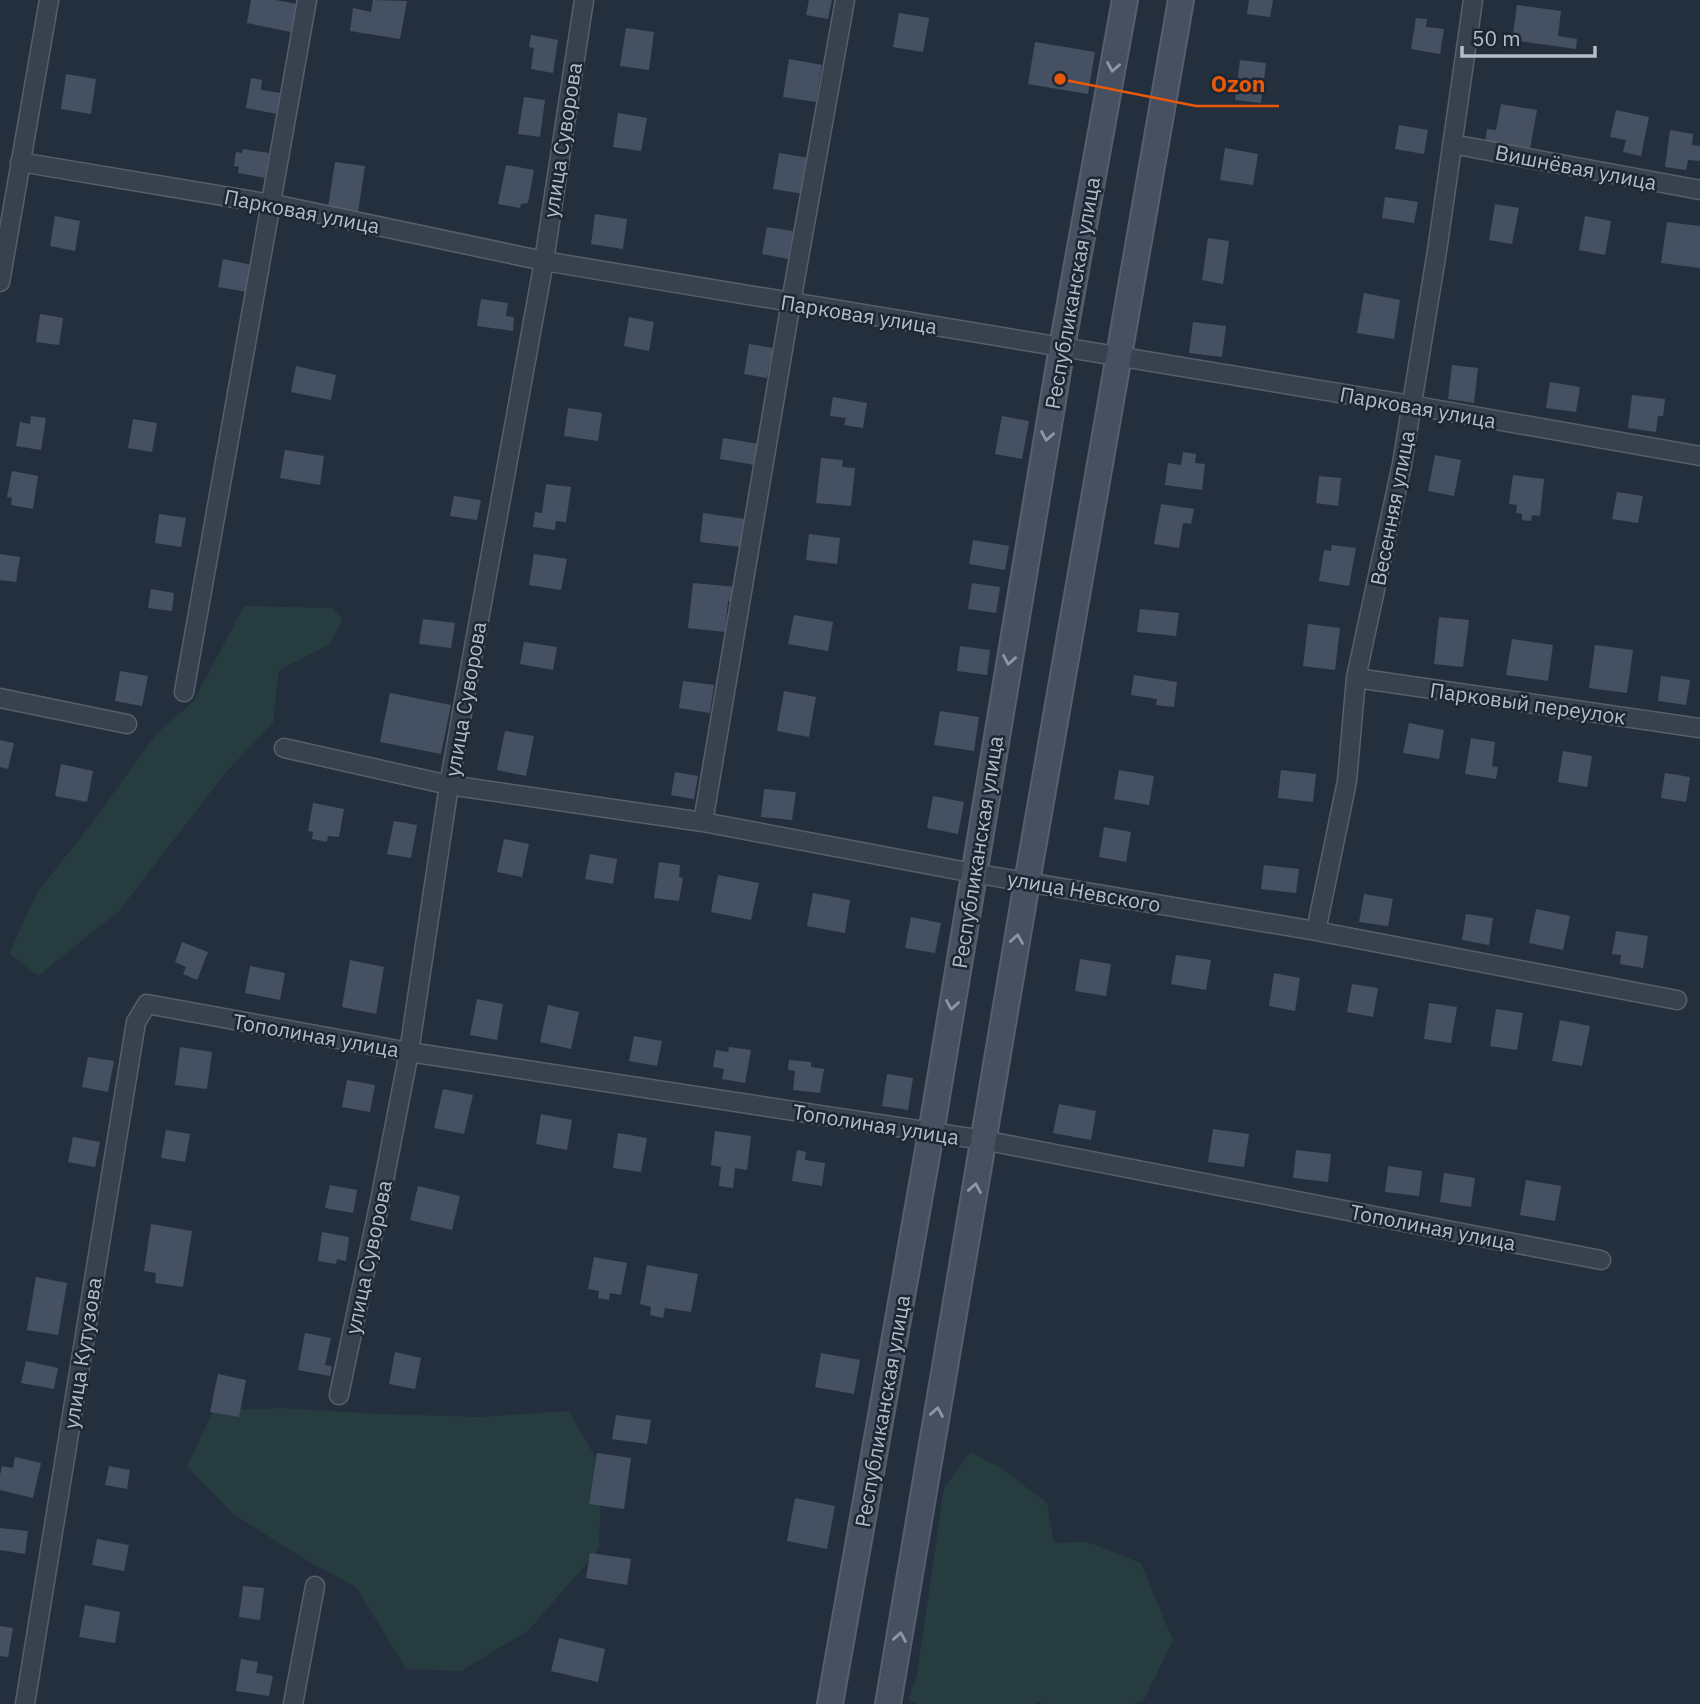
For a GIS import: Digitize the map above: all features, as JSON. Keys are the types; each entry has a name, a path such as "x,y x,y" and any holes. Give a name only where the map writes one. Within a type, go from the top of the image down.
{"street":[{"path":"0,282 49,0"},
{"path":"184,692 307,0"},
{"name":"улица Суворова","path":"339,1395 409,1052 449,785 544,261 584,0"},
{"path":"703,822 845,0"},
{"name":"Республиканская улица","path":"830,1704 931,1133 1062,347 1125,0"},
{"path":"888,1704 1027,882 1181,0"},
{"name":"Весенняя улица","path":"1317,931 1347,781 1356,678 1402,464 1437,251 1473,0"},
{"name":"Вишнёвая улица","path":"1452,144 1700,190"},
{"name":"Парковая улица","path":"20,162 272,204 544,261 1411,405 1700,456"},
{"name":"Парковый переулок","path":"1356,678 1700,728"},
{"path":"0,698 127,724"},
{"name":"улица Невского","path":"284,748 449,785 703,822 973,873 1317,931 1677,1000"},
{"name":"Тополиная улица","path":"147,1004 409,1052 984,1140 1601,1260"},
{"name":"улица Кутузова","path":"25,1704 136,1022 147,1004"},
{"path":"293,1704 315,1586"}],"green space":[{"path":"244,606 333,608 342,620 330,644 279,670 273,723 226,772 119,911 38,976 9,953 37,893 156,734 193,702"},
{"path":"280,1408 480,1417 569,1411 602,1469 599,1549 528,1631 461,1671 406,1669 356,1587 304,1559 232,1513 187,1467 213,1411"},
{"path":"970,1452 1001,1468 1047,1503 1054,1543 1087,1542 1141,1563 1173,1640 1144,1700 1132,1704 918,1704 908,1700 917,1675 944,1488"}],"building":[{"path":"251,0 276,0 297,4 291,32 247,23"},
{"path":"373,0 407,1 400,39 350,31 353,8 371,12"},
{"path":"809,0 832,0 828,19 806,15"},
{"path":"1249,0 1273,0 1270,17 1247,14"},
{"path":"1517,5 1561,11 1558,36 1577,39 1576,49 1512,40"},
{"path":"899,13 929,18 923,52 893,47"},
{"path":"1416,18 1427,19 1426,27 1444,29 1440,54 1411,49"},
{"path":"626,28 654,32 649,70 620,66"},
{"path":"531,35 558,40 553,73 531,69 534,48 529,47"},
{"path":"1035,42 1095,52 1088,94 1028,84"},
{"path":"789,59 822,65 816,102 783,97"},
{"path":"1240,60 1266,63 1261,103 1235,100"},
{"path":"66,74 96,79 91,114 61,109"},
{"path":"251,78 262,80 261,90 281,93 277,114 246,108"},
{"path":"524,97 545,100 540,137 518,134"},
{"path":"1501,104 1537,110 1530,149 1485,142 1487,129 1496,130"},
{"path":"1616,110 1649,117 1641,156 1623,152 1626,140 1610,137"},
{"path":"618,113 647,118 641,151 613,147"},
{"path":"1399,125 1428,130 1424,154 1395,149"},
{"path":"1670,130 1693,134 1692,145 1700,146 1700,161 1688,160 1686,170 1665,167"},
{"path":"1225,148 1258,154 1253,185 1220,180"},
{"path":"243,149 269,153 265,178 238,173 239,167 234,166 236,152 242,153"},
{"path":"779,153 809,158 804,194 773,189"},
{"path":"335,162 365,166 358,212 328,207"},
{"path":"506,165 534,170 528,203 521,204 520,208 498,204"},
{"path":"1385,197 1418,202 1414,223 1382,218"},
{"path":"1495,204 1519,208 1512,244 1489,240"},
{"path":"595,214 627,219 623,249 591,244"},
{"path":"55,216 80,221 75,251 50,246"},
{"path":"1585,216 1611,221 1605,255 1579,250"},
{"path":"1667,222 1700,226 1700,268 1661,263"},
{"path":"767,227 793,231 788,259 762,254"},
{"path":"1208,238 1229,241 1223,284 1202,280"},
{"path":"223,259 252,265 247,292 218,287"},
{"path":"1364,293 1400,300 1394,339 1357,333"},
{"path":"481,299 508,303 506,316 514,317 513,331 477,326"},
{"path":"40,314 63,318 59,345 36,342"},
{"path":"629,317 654,322 649,351 624,346"},
{"path":"1193,322 1226,326 1222,357 1189,353"},
{"path":"749,344 773,348 767,378 744,374"},
{"path":"1452,365 1478,368 1474,403 1448,399"},
{"path":"296,366 336,375 331,400 291,392"},
{"path":"1550,382 1580,387 1576,412 1546,408"},
{"path":"1632,395 1665,399 1663,416 1658,416 1656,432 1628,428"},
{"path":"833,397 867,403 863,428 844,425 846,418 830,416"},
{"path":"568,408 602,413 598,441 564,436"},
{"path":"31,416 46,418 41,450 16,446 20,422 30,424"},
{"path":"1002,416 1029,421 1022,459 995,454"},
{"path":"133,419 157,423 152,452 128,448"},
{"path":"723,438 759,444 755,465 720,459"},
{"path":"285,450 324,456 320,485 280,478"},
{"path":"1183,452 1196,454 1195,463 1205,464 1202,490 1165,485 1168,463 1181,465"},
{"path":"1435,455 1461,460 1454,496 1428,491"},
{"path":"821,458 843,460 842,467 855,468 851,506 816,503"},
{"path":"12,471 38,476 33,509 11,505 12,498 7,497"},
{"path":"1513,475 1544,479 1540,516 1532,515 1531,521 1522,520 1522,514 1516,513 1517,505 1509,504"},
{"path":"1319,476 1341,478 1338,506 1316,503"},
{"path":"546,484 571,487 566,522 556,521 555,530 533,527 535,512 542,513"},
{"path":"1617,492 1643,496 1638,523 1612,519"},
{"path":"454,496 481,500 477,520 450,516"},
{"path":"1161,504 1194,509 1191,524 1183,523 1179,548 1154,544"},
{"path":"703,513 745,519 741,547 700,542"},
{"path":"159,514 186,518 181,547 155,543"},
{"path":"809,534 840,538 837,564 806,560"},
{"path":"973,540 1009,546 1005,570 969,564"},
{"path":"1332,545 1356,548 1349,586 1319,581 1324,550 1331,551"},
{"path":"0,554 20,557 16,582 0,580"},
{"path":"534,554 567,559 561,590 529,585"},
{"path":"693,583 737,587 735,602 728,601 725,632 688,628"},
{"path":"972,583 1000,587 996,613 968,609"},
{"path":"151,589 174,593 172,611 148,608"},
{"path":"1140,609 1179,613 1176,636 1137,632"},
{"path":"794,615 833,622 828,651 788,644"},
{"path":"1439,617 1469,620 1463,667 1434,664"},
{"path":"423,619 455,623 451,648 419,644"},
{"path":"1308,624 1340,628 1335,670 1303,666"},
{"path":"1512,639 1553,645 1548,681 1506,675"},
{"path":"524,642 557,647 553,670 520,664"},
{"path":"1595,645 1633,650 1627,693 1589,688"},
{"path":"960,646 990,650 987,675 957,671"},
{"path":"120,671 148,676 142,706 115,701"},
{"path":"1134,675 1177,682 1174,707 1156,705 1157,699 1131,695"},
{"path":"1661,676 1690,680 1686,705 1658,701"},
{"path":"683,681 714,685 710,713 679,708"},
{"path":"784,691 816,697 809,737 777,731"},
{"path":"390,693 451,705 441,754 380,742"},
{"path":"940,711 979,717 974,751 934,745"},
{"path":"1409,723 1444,730 1439,759 1403,753"},
{"path":"505,731 534,736 526,776 497,770"},
{"path":"1471,738 1495,742 1492,766 1498,767 1496,779 1465,774"},
{"path":"0,740 14,743 8,769 0,767"},
{"path":"1563,751 1592,756 1587,787 1558,782"},
{"path":"61,764 93,771 87,802 55,796"},
{"path":"1119,770 1154,776 1149,805 1114,799"},
{"path":"1281,770 1316,774 1313,802 1278,798"},
{"path":"675,772 698,776 694,799 671,795"},
{"path":"1665,773 1690,777 1686,802 1661,798"},
{"path":"764,789 796,792 792,820 761,817"},
{"path":"933,796 964,802 958,834 927,828"},
{"path":"313,803 344,809 339,837 328,836 327,842 312,839 313,832 308,831"},
{"path":"394,821 417,825 411,858 387,854"},
{"path":"1104,827 1131,832 1126,862 1099,857"},
{"path":"504,839 529,844 522,877 497,872"},
{"path":"590,854 617,859 613,884 585,879"},
{"path":"659,862 680,865 679,877 683,878 679,901 654,898"},
{"path":"1264,865 1299,869 1296,893 1261,889"},
{"path":"718,875 759,883 751,920 711,912"},
{"path":"813,893 850,900 845,933 807,926"},
{"path":"1364,894 1393,899 1388,926 1359,922"},
{"path":"1536,909 1570,916 1563,950 1529,943"},
{"path":"1466,914 1493,918 1489,945 1462,940"},
{"path":"911,917 941,923 935,953 905,948"},
{"path":"1616,931 1648,936 1643,968 1620,964 1621,955 1612,954"},
{"path":"182,942 208,952 197,980 183,974 186,967 175,962"},
{"path":"1176,955 1211,960 1206,990 1171,984"},
{"path":"1080,959 1111,964 1106,996 1075,991"},
{"path":"350,960 384,967 376,1014 342,1007"},
{"path":"250,966 285,973 280,1000 245,993"},
{"path":"1274,973 1300,978 1295,1011 1269,1006"},
{"path":"1352,984 1378,988 1373,1017 1347,1012"},
{"path":"477,999 503,1004 497,1040 470,1035"},
{"path":"1429,1003 1457,1007 1451,1043 1424,1039"},
{"path":"548,1005 579,1012 571,1049 540,1042"},
{"path":"1496,1009 1523,1013 1517,1050 1490,1046"},
{"path":"1560,1020 1590,1026 1582,1066 1552,1061"},
{"path":"634,1036 662,1041 657,1066 629,1061"},
{"path":"180,1047 212,1052 207,1089 175,1085"},
{"path":"729,1047 751,1050 745,1083 722,1079 724,1069 713,1067 716,1050 728,1052"},
{"path":"88,1057 114,1061 108,1092 82,1087"},
{"path":"789,1060 811,1062 811,1067 824,1069 820,1093 793,1090 795,1071 788,1070"},
{"path":"887,1074 913,1078 908,1110 882,1106"},
{"path":"347,1080 375,1085 370,1112 342,1107"},
{"path":"443,1089 473,1095 464,1134 434,1128"},
{"path":"1059,1104 1096,1111 1091,1140 1053,1133"},
{"path":"541,1114 572,1120 567,1150 536,1144"},
{"path":"1213,1129 1249,1134 1244,1167 1208,1162"},
{"path":"166,1130 190,1134 185,1162 161,1158"},
{"path":"715,1131 751,1136 747,1170 735,1168 733,1188 719,1186 721,1167 711,1165"},
{"path":"618,1133 647,1138 641,1172 613,1168"},
{"path":"73,1137 100,1142 95,1167 68,1162"},
{"path":"797,1150 806,1152 805,1160 825,1163 822,1186 792,1181"},
{"path":"1296,1150 1331,1154 1328,1182 1293,1178"},
{"path":"1388,1166 1422,1171 1419,1196 1385,1192"},
{"path":"1444,1173 1475,1178 1471,1207 1440,1202"},
{"path":"1526,1180 1561,1186 1555,1221 1520,1215"},
{"path":"330,1185 357,1190 353,1213 325,1208"},
{"path":"418,1186 460,1196 452,1230 410,1220"},
{"path":"151,1224 192,1231 183,1287 155,1283 156,1273 144,1271"},
{"path":"322,1232 349,1237 346,1261 337,1259 336,1264 318,1261"},
{"path":"594,1257 627,1263 621,1295 610,1293 609,1300 598,1298 599,1291 588,1289"},
{"path":"647,1265 698,1274 691,1312 665,1308 663,1318 650,1315 651,1307 640,1304"},
{"path":"36,1277 67,1283 58,1335 27,1330"},
{"path":"305,1333 331,1338 325,1365 332,1366 330,1376 298,1370"},
{"path":"395,1352 421,1358 415,1389 389,1384"},
{"path":"821,1353 860,1360 854,1394 815,1387"},
{"path":"26,1361 58,1368 54,1389 21,1383"},
{"path":"218,1374 246,1380 239,1417 210,1412"},
{"path":"616,1415 651,1420 647,1444 612,1439"},
{"path":"597,1453 631,1458 624,1509 589,1504"},
{"path":"15,1457 41,1463 33,1498 0,1490 2,1466 13,1468"},
{"path":"109,1466 130,1470 127,1489 105,1485"},
{"path":"795,1498 835,1506 827,1549 787,1541"},
{"path":"0,1528 28,1531 25,1554 0,1550"},
{"path":"97,1539 129,1545 124,1571 92,1565"},
{"path":"590,1553 631,1559 627,1585 586,1578"},
{"path":"243,1586 264,1588 260,1620 239,1617"},
{"path":"85,1605 120,1612 115,1643 79,1637"},
{"path":"0,1626 13,1628 8,1657 0,1656"},
{"path":"559,1638 605,1649 598,1682 551,1671"},
{"path":"241,1659 258,1662 256,1673 273,1676 269,1696 236,1691"}],"place":[{"name":"Ozon","path":"1060,79"}]}
